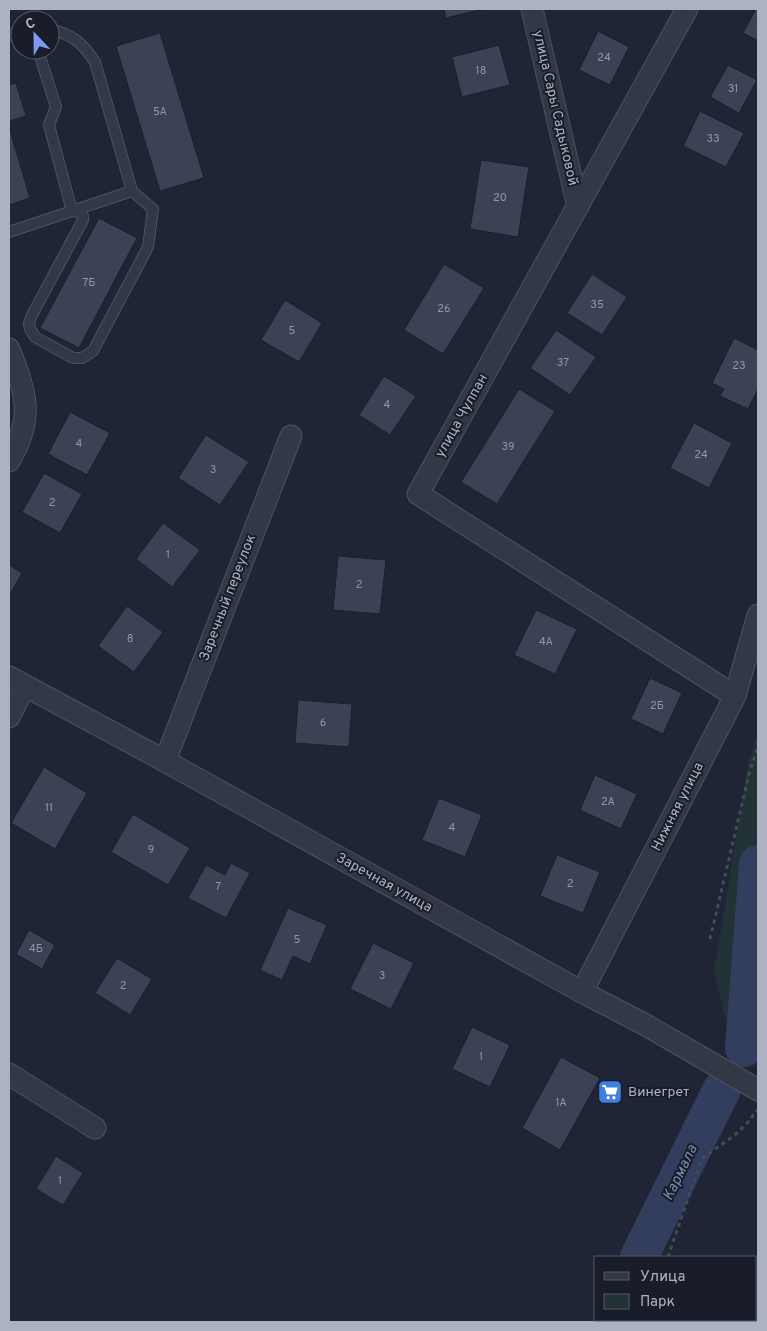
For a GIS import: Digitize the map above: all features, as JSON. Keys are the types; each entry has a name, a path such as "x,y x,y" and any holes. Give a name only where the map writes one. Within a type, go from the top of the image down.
{"street":[{"name":"улица Сары Садыковой","path":"532,9 578,208"},
{"name":"улица Чулпан","path":"687,9 418,494 735,696"},
{"path":"9,349 24,393 26,411 23,431 9,462"},
{"name":"Заречный переулок","path":"165,761 291,436"},
{"name":"Нижняя улица","path":"582,992 735,696 758,615"},
{"path":"9,716 17,681"},
{"name":"Заречная улица","path":"17,681 582,992 644,1024 751,1085"},
{"path":"9,1074 95,1128"}],"lane":[{"path":"60,32 75,39 86,49 95,62 132,191 153,209 148,247 93,351 82,358 73,358 35,337 30,329 29,322 83,220 83,216 79,212 72,211"},
{"path":"41,60 56,107 49,125 72,211"},
{"path":"9,232 132,191"}],"path":[{"path":"710,939 750,770 758,747"},
{"path":"668,1256 704,1157 735,1135 749,1121 758,1107"}],"green space":[{"path":"758,732 758,1047 729,1032 714,973 748,764"}],"building":[{"path":"444,9 484,9 446,18"},
{"path":"756,9 758,9 758,41 743,33"},
{"path":"598,31 629,47 610,85 579,70"},
{"path":"160,33 204,178 160,191 116,46"},
{"path":"499,45 510,85 462,97 452,57"},
{"path":"728,65 757,80 739,113 710,97"},
{"path":"16,83 26,116 9,121 9,85"},
{"path":"700,111 744,133 726,167 683,146"},
{"path":"9,127 30,198 9,205"},
{"path":"481,160 529,167 518,237 470,229"},
{"path":"99,218 137,238 79,348 40,328"},
{"path":"444,264 484,288 443,354 404,330"},
{"path":"592,274 627,297 602,335 567,313"},
{"path":"285,300 322,323 299,362 261,340"},
{"path":"556,330 596,357 570,395 530,368"},
{"path":"734,338 758,350 758,389 748,409 720,396 724,389 712,383"},
{"path":"384,376 416,396 390,435 359,415"},
{"path":"519,389 555,411 497,504 461,482"},
{"path":"70,412 110,433 87,475 48,454"},
{"path":"694,423 732,443 709,488 670,468"},
{"path":"206,435 249,462 220,505 178,478"},
{"path":"44,473 82,494 60,533 22,512"},
{"path":"163,523 200,550 172,587 136,559"},
{"path":"338,556 386,560 380,614 333,610"},
{"path":"9,565 22,573 9,596"},
{"path":"127,606 163,632 134,672 98,646"},
{"path":"536,610 577,629 555,674 514,655"},
{"path":"650,678 682,693 663,734 631,719"},
{"path":"298,700 352,704 349,747 295,743"},
{"path":"44,767 87,793 55,849 11,823"},
{"path":"595,775 637,794 621,829 580,810"},
{"path":"439,798 482,815 465,857 422,840"},
{"path":"133,814 190,848 168,885 111,852"},
{"path":"557,855 600,872 583,913 540,896"},
{"path":"231,863 250,873 226,918 188,898 206,865 225,875"},
{"path":"288,908 327,925 310,964 293,956 282,980 260,970"},
{"path":"29,930 55,945 42,969 16,954"},
{"path":"373,943 414,963 391,1009 350,989"},
{"path":"117,958 152,979 130,1015 95,993"},
{"path":"472,1027 510,1045 490,1087 452,1069"},
{"path":"561,1057 600,1078 560,1150 522,1128"},
{"path":"56,1156 83,1173 63,1205 36,1189"}],"waterway":[{"name":"Кармала","path":"744,1048 758,864"},
{"name":"Кармала","path":"639,1256 722,1089"}],"place":[{"name":"Винегрет","path":"610,1092"}]}
